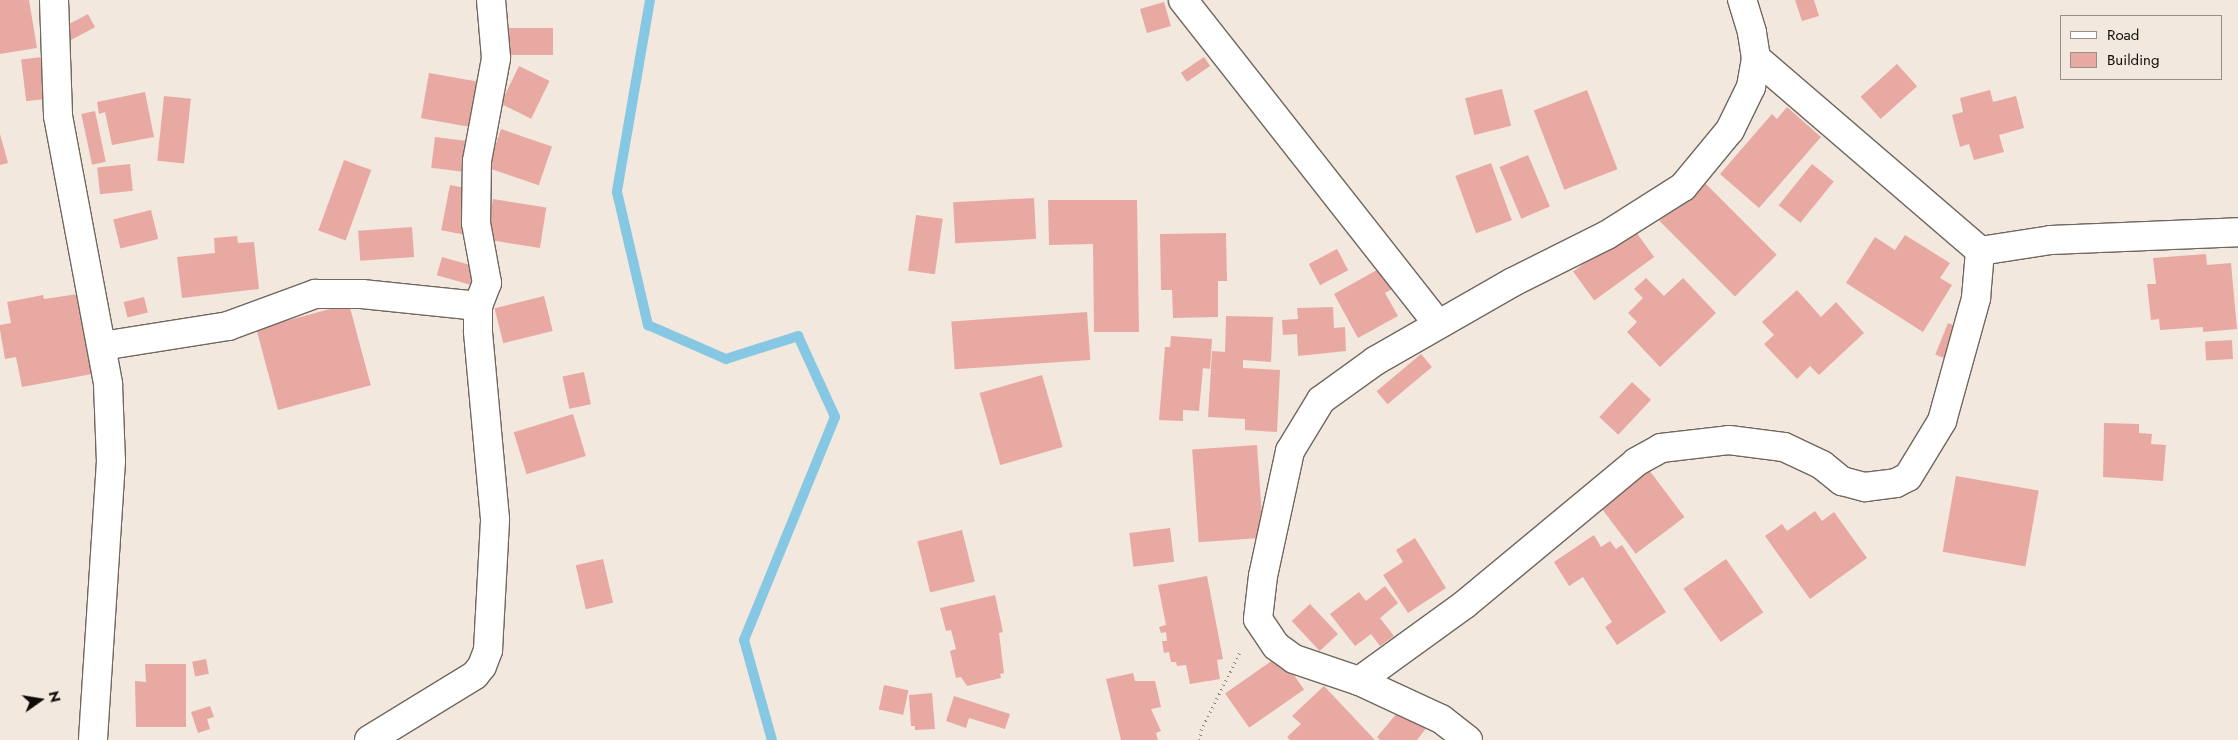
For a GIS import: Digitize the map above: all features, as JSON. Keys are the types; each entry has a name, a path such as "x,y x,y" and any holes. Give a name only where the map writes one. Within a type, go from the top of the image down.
{"street":[{"path":"54,0 58,116 108,384 111,460 93,740"},
{"path":"369,740 474,675 482,666 488,650 495,519 478,306 487,283 476,223 477,161 496,58 491,0"},
{"path":"1183,0 1438,324"},
{"path":"1468,740 1441,719 1359,681 1294,660 1276,646 1258,619 1263,576 1290,451 1304,424 1321,400 1375,361 1512,282 1607,235 1683,187 1730,130 1751,88 1756,58 1752,32 1742,0"},
{"path":"1756,58 1980,251 2051,240 2238,232"},
{"path":"1359,681 1464,605 1636,462 1661,448 1729,440 1784,447 1822,465 1842,482 1865,487 1896,484 1908,478 1945,414 1976,298 1980,251"},
{"path":"102,346 228,326 316,294 362,294 478,306"}],"path":[{"path":"1200,740 1210,710 1258,619"}],"building":[{"path":"0,0 29,0 37,48 0,54"},
{"path":"1795,0 1814,0 1819,16 1802,21"},
{"path":"1164,2 1171,26 1147,33 1140,9"},
{"path":"88,14 95,27 69,41 62,28"},
{"path":"509,28 553,28 553,55 509,55"},
{"path":"42,57 47,99 26,101 21,60"},
{"path":"1204,57 1210,66 1187,82 1181,73"},
{"path":"1897,64 1917,86 1881,119 1861,97"},
{"path":"519,66 550,81 531,119 501,104"},
{"path":"429,73 484,83 476,128 421,118"},
{"path":"1502,89 1511,126 1474,135 1465,98"},
{"path":"1587,90 1617,169 1564,190 1534,110"},
{"path":"1990,90 1993,102 2016,96 2024,128 1999,135 2004,152 1974,160 1969,144 1960,147 1952,115 1963,112 1960,98"},
{"path":"145,92 154,137 112,145 105,112 99,114 97,102"},
{"path":"164,96 191,99 184,163 157,161"},
{"path":"1787,107 1821,137 1759,208 1720,174 1772,114 1777,119"},
{"path":"95,111 106,162 92,165 81,114"},
{"path":"501,129 552,147 539,185 488,168"},
{"path":"0,134 8,163 0,165"},
{"path":"435,137 467,141 463,172 431,168"},
{"path":"1528,155 1550,207 1521,219 1499,167"},
{"path":"344,160 371,170 346,240 318,230"},
{"path":"1491,163 1512,220 1476,233 1455,176"},
{"path":"130,164 133,191 100,194 97,167"},
{"path":"1812,164 1834,182 1800,223 1779,205"},
{"path":"1701,179 1777,255 1735,296 1659,221"},
{"path":"450,185 476,190 467,235 441,230"},
{"path":"1034,198 1036,239 955,243 953,202"},
{"path":"493,199 546,207 540,248 487,239"},
{"path":"1048,200 1137,200 1139,332 1094,332 1093,244 1049,245"},
{"path":"151,210 158,239 120,249 113,219"},
{"path":"916,215 943,219 935,274 908,270"},
{"path":"412,227 414,257 360,261 358,231"},
{"path":"1633,228 1654,257 1594,301 1573,271"},
{"path":"1226,233 1227,281 1218,281 1218,317 1173,318 1172,290 1161,290 1160,234"},
{"path":"1905,235 1950,263 1940,278 1952,285 1923,332 1846,283 1875,237 1895,250"},
{"path":"237,236 238,243 254,242 259,289 182,298 177,257 215,253 214,238"},
{"path":"1337,249 1348,270 1320,285 1309,264"},
{"path":"2206,254 2207,265 2231,263 2237,329 2203,332 2203,327 2160,330 2159,319 2151,320 2147,284 2156,284 2153,258"},
{"path":"442,257 483,269 478,287 437,275"},
{"path":"1384,266 1396,287 1385,293 1398,316 1358,338 1334,294"},
{"path":"1646,278 1664,296 1683,278 1716,313 1660,367 1627,332 1637,322 1628,313 1643,298 1634,289"},
{"path":"1797,290 1821,317 1836,302 1864,333 1819,375 1810,366 1797,379 1764,344 1774,335 1762,322"},
{"path":"78,294 92,374 22,387 16,357 5,359 0,325 11,323 7,302 43,295 44,299"},
{"path":"544,296 553,331 503,343 495,308"},
{"path":"144,297 148,313 127,318 124,302"},
{"path":"349,304 371,385 278,410 256,329"},
{"path":"1333,307 1334,328 1345,327 1346,351 1298,356 1297,334 1283,335 1282,320 1298,319 1297,308"},
{"path":"1087,312 1090,360 955,369 951,321"},
{"path":"1226,316 1273,317 1271,362 1243,360 1243,368 1280,370 1277,432 1245,430 1245,419 1208,417 1212,351 1225,352"},
{"path":"1948,323 1973,333 1960,365 1935,355"},
{"path":"1171,336 1212,339 1210,369 1203,368 1199,411 1183,410 1183,421 1159,420 1165,347 1170,347"},
{"path":"2232,340 2233,359 2206,360 2205,341"},
{"path":"1421,354 1432,367 1387,404 1377,391"},
{"path":"584,372 591,404 569,409 562,377"},
{"path":"1042,375 1063,447 1000,465 980,393"},
{"path":"1632,382 1651,400 1618,435 1599,417"},
{"path":"573,414 586,456 527,474 514,432"},
{"path":"2104,423 2139,424 2139,433 2152,434 2151,444 2166,445 2163,481 2103,477"},
{"path":"1257,445 1263,538 1199,542 1192,450"},
{"path":"1646,466 1685,517 1636,554 1597,503"},
{"path":"1956,476 2039,491 2025,566 1943,552"},
{"path":"1815,511 1822,521 1834,512 1867,558 1810,599 1765,536 1782,524 1787,531"},
{"path":"1170,528 1174,562 1133,567 1129,533"},
{"path":"962,530 975,581 930,593 917,541"},
{"path":"1594,535 1601,547 1610,541 1616,549 1622,545 1666,612 1617,645 1605,627 1612,622 1583,577 1569,586 1554,562"},
{"path":"1415,538 1446,588 1408,613 1383,575 1403,562 1396,550"},
{"path":"603,559 613,603 586,609 576,565"},
{"path":"1726,559 1763,612 1721,642 1683,589"},
{"path":"1207,576 1223,659 1217,660 1220,679 1190,684 1186,665 1177,666 1176,662 1171,662 1169,652 1164,653 1162,641 1167,641 1166,632 1161,633 1159,627 1166,625 1158,585"},
{"path":"1385,586 1398,603 1380,618 1394,636 1380,646 1371,634 1355,646 1330,614 1359,592 1366,601"},
{"path":"995,595 1003,632 999,633 1004,673 1000,674 1001,678 967,686 961,677 956,678 950,651 956,649 951,630 946,631 940,608"},
{"path":"1310,604 1338,634 1320,651 1292,621"},
{"path":"1280,655 1304,689 1249,728 1225,693"},
{"path":"206,659 209,674 195,676 192,662"},
{"path":"145,664 186,664 186,727 136,727 135,681 146,682"},
{"path":"1133,673 1135,681 1155,681 1161,707 1151,709 1161,731 1156,733 1158,740 1121,740 1106,679"},
{"path":"884,685 908,690 903,715 879,709"},
{"path":"1324,686 1375,740 1290,740 1287,737 1301,724 1292,716"},
{"path":"932,693 935,729 915,730 915,726 911,726 909,695"},
{"path":"954,696 1010,714 1005,729 969,718 966,728 946,721"},
{"path":"210,706 214,717 207,719 210,729 198,733 191,712"},
{"path":"1403,706 1427,727 1417,740 1380,740 1377,737"}],"waterway":[{"path":"650,0 617,192 648,325 726,359 798,336 835,417 744,640 772,740"}]}
